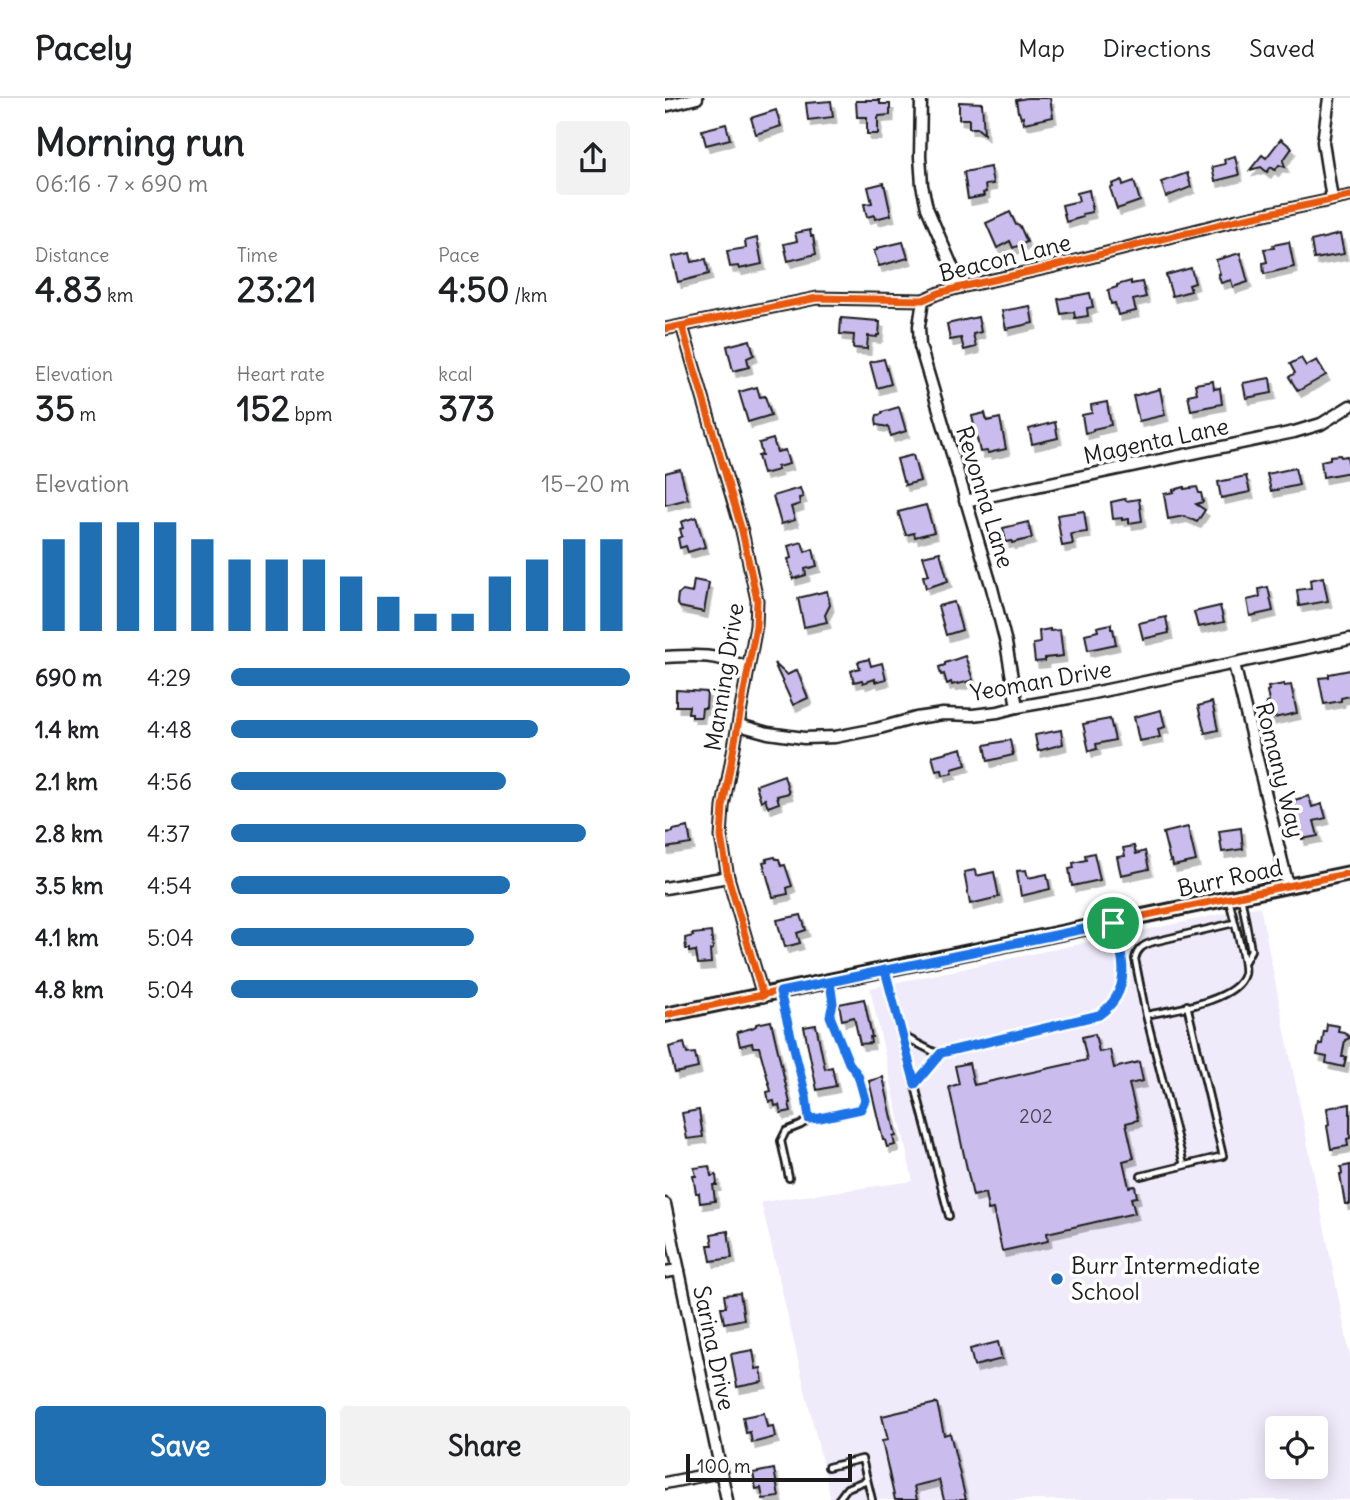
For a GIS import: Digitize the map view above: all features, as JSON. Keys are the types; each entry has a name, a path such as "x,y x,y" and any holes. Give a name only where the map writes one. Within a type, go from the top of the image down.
{"street":[{"path":"665,106 697,98"},
{"path":"921,98 922,185 927,208 961,287"},
{"path":"1329,98 1323,142 1332,199"},
{"name":"Beacon Lane","path":"665,329 817,298 922,300 961,287 1237,220 1350,196"},
{"name":"Revonna Lane","path":"922,300 920,346 999,615 1017,706"},
{"name":"Manning Drive","path":"682,326 742,531 757,600 756,626 730,762 721,837 728,877 763,996"},
{"name":"Magenta Lane","path":"965,501 1294,432 1321,424 1350,406"},
{"name":"Yeoman Drive","path":"739,725 768,733 804,738 835,737 916,718 998,712 1350,639"},
{"path":"665,657 702,655 729,660 748,668"},
{"name":"Romany Way","path":"1234,664 1288,886"},
{"name":"Burr Road","path":"665,1015 1350,873"},
{"path":"665,888 728,877"},
{"name":"Sarina Drive","path":"665,1204 727,1500"},
{"path":"665,1272 679,1270"},
{"path":"665,1483 720,1472"}],"lane":[{"path":"1146,1015 1220,997 1235,988 1243,979 1244,961 1234,923 1234,897"},
{"path":"1234,897 1251,950 1244,961"},
{"path":"901,1035 941,1053 1099,1015 1109,1008 1123,980 1122,948 1113,923"},
{"path":"1184,1165 1146,1015 1136,953 1145,944 1234,923"},
{"path":"885,970 949,1216"},
{"path":"789,1178 781,1141 786,1131 809,1119 861,1109 865,1100 858,1075 849,1063 830,1016 833,1003 830,982"},
{"path":"780,992 806,1096 809,1119"},
{"path":"1141,1176 1223,1156 1187,1005"},
{"path":"915,1084 941,1053"},
{"path":"828,1467 862,1459 872,1500"},
{"path":"838,1500 847,1488 867,1480"}],"shaded area":[{"name":"Burr Intermediate School","path":"1260,906 1350,1355 1350,1500 831,1500 761,1202 913,1181 870,988"}],"building":[{"path":"1050,98 1053,117 1024,123 1016,100"},
{"path":"880,100 880,104 890,104 890,115 878,118 878,134 867,134 867,117 857,117 856,101"},
{"path":"831,101 833,117 808,120 806,103"},
{"path":"959,102 982,103 984,134 977,128 969,128 969,119 959,119"},
{"path":"776,110 781,126 756,134 751,118"},
{"path":"726,124 730,139 706,145 702,130"},
{"path":"1281,139 1292,148 1283,161 1285,167 1279,165 1275,170 1271,167 1267,172 1261,167 1250,170 1262,155 1266,158"},
{"path":"1235,156 1239,175 1215,181 1212,167 1225,164 1224,159"},
{"path":"990,167 993,184 985,185 984,196 968,199 964,172"},
{"path":"1187,173 1191,187 1166,197 1161,182"},
{"path":"1122,180 1123,185 1134,181 1140,201 1117,209 1110,188 1113,187 1112,184"},
{"path":"884,183 891,215 875,219 874,215 867,217 864,204 872,203 868,187"},
{"path":"1089,190 1092,212 1066,222 1062,205 1079,201 1077,193"},
{"path":"1010,212 1027,242 1013,248 1010,241 997,248 986,223"},
{"path":"810,230 816,254 788,261 784,244 797,241 795,233"},
{"path":"1340,234 1344,254 1314,259 1311,241"},
{"path":"757,238 762,264 739,269 738,266 730,267 727,251 746,248 745,241"},
{"path":"903,242 908,258 879,266 874,251 877,248"},
{"path":"1289,242 1294,267 1264,274 1263,263 1267,262 1264,249"},
{"path":"690,253 692,262 706,259 709,274 678,282 672,257"},
{"path":"1240,253 1248,282 1233,287 1231,280 1221,283 1216,260"},
{"path":"1191,268 1195,283 1189,285 1191,291 1172,296 1166,275"},
{"path":"1131,281 1131,284 1142,282 1146,297 1133,300 1136,311 1118,315 1115,303 1111,304 1108,290"},
{"path":"1090,293 1093,307 1087,308 1088,316 1075,318 1074,312 1061,314 1058,299"},
{"path":"1030,306 1033,323 1006,329 1002,311"},
{"path":"978,317 981,332 973,334 976,347 964,350 961,338 950,340 947,324"},
{"path":"841,318 878,321 879,335 868,336 867,349 853,348 854,335 840,334"},
{"path":"750,340 754,355 747,358 749,367 733,371 727,346"},
{"path":"1301,358 1306,366 1317,360 1326,375 1298,391 1289,377 1295,373 1290,364"},
{"path":"884,359 891,384 877,388 870,362"},
{"path":"1270,378 1272,393 1246,398 1243,383"},
{"path":"1213,381 1214,389 1220,388 1222,404 1191,410 1188,395 1197,393 1195,384"},
{"path":"757,387 760,397 765,396 771,415 748,422 739,392"},
{"path":"1160,389 1165,415 1139,421 1133,396"},
{"path":"1107,402 1111,425 1085,433 1082,415 1092,413 1091,405"},
{"path":"899,407 906,431 891,436 888,427 877,425 877,415"},
{"path":"985,413 987,421 1000,418 1006,449 980,452 972,416"},
{"path":"1055,422 1058,438 1032,444 1029,429"},
{"path":"773,439 777,452 785,450 789,464 763,474 758,456 762,455 759,443"},
{"path":"913,455 920,481 905,485 897,459"},
{"path":"1340,455 1347,456 1350,472 1323,477 1321,461"},
{"path":"1295,468 1299,485 1271,491 1267,474"},
{"path":"680,469 688,499 665,505 665,473"},
{"path":"1246,476 1250,492 1221,498 1218,482"},
{"path":"1184,487 1197,487 1201,493 1203,502 1196,504 1205,510 1197,522 1184,516 1168,519 1164,494"},
{"path":"800,488 803,497 799,498 800,504 791,507 795,520 781,524 773,496"},
{"path":"1139,499 1142,521 1129,523 1129,519 1113,519 1111,502"},
{"path":"926,505 934,532 915,537 914,533 906,535 898,512"},
{"path":"1084,511 1087,532 1071,534 1073,544 1062,546 1057,515"},
{"path":"696,517 705,547 688,552 686,546 680,548 678,538 682,536 681,522"},
{"path":"1028,522 1032,538 1006,542 1003,528"},
{"path":"802,542 805,552 813,549 817,566 805,569 806,575 793,579 788,546"},
{"path":"940,552 948,581 926,588 923,576 929,575 923,556"},
{"path":"1323,577 1328,601 1299,606 1297,590 1311,588 1310,580"},
{"path":"694,580 709,583 704,612 680,607 677,603 678,594 683,591 692,593"},
{"path":"1268,587 1273,611 1250,616 1247,600 1260,597 1259,589"},
{"path":"827,591 830,605 825,615 827,622 804,627 798,598"},
{"path":"954,602 962,630 946,635 938,606"},
{"path":"1220,606 1224,622 1198,627 1194,612"},
{"path":"1166,617 1169,633 1143,639 1139,623"},
{"path":"1111,624 1116,644 1088,650 1085,634 1098,631 1097,627"},
{"path":"1060,630 1063,656 1035,662 1033,644 1040,643 1039,631"},
{"path":"965,656 973,680 947,684 939,667"},
{"path":"869,659 871,666 882,663 886,679 854,682 851,671 860,668 858,662"},
{"path":"774,663 787,675 797,670 808,698 793,705"},
{"path":"1350,670 1350,696 1341,698 1341,701 1324,704 1319,678"},
{"path":"1291,685 1297,713 1269,719 1266,703 1269,702 1268,687"},
{"path":"676,690 707,692 706,708 702,708 701,717 692,717 692,713 688,713 689,706 676,706"},
{"path":"1212,702 1218,730 1205,733 1198,706"},
{"path":"1161,710 1165,727 1158,729 1160,737 1139,741 1134,717"},
{"path":"1110,719 1115,740 1096,744 1097,749 1089,751 1083,724"},
{"path":"1061,730 1063,744 1038,751 1035,735"},
{"path":"1010,740 1013,755 988,761 985,745"},
{"path":"962,748 966,765 952,769 953,773 943,775 942,770 936,771 932,756"},
{"path":"784,775 789,793 777,796 779,803 768,807 765,799 761,801 756,785"},
{"path":"1309,796 1312,807 1322,804 1326,818 1314,821 1318,836 1302,839 1294,800"},
{"path":"688,827 691,844 665,848 665,833"},
{"path":"1188,827 1196,861 1173,866 1163,833"},
{"path":"1241,828 1243,849 1222,852 1219,831"},
{"path":"1134,846 1136,854 1145,851 1149,869 1121,875 1117,857 1125,856 1123,848"},
{"path":"1094,853 1100,880 1072,886 1069,869 1074,868 1073,863 1086,860 1085,855"},
{"path":"775,857 779,859 781,866 785,865 792,886 787,888 788,894 773,897 763,862"},
{"path":"975,870 976,876 994,872 999,897 970,904 964,872"},
{"path":"1026,870 1028,878 1047,874 1050,889 1021,896 1017,871"},
{"path":"801,915 806,930 797,933 800,943 785,947 777,920"},
{"path":"711,932 711,963 698,964 696,951 689,952 689,949 686,949 685,938 693,936 692,934"},
{"path":"864,999 872,1037 871,1043 860,1044 854,1017 842,1020 839,1004"},
{"path":"771,1021 791,1111 781,1113 779,1105 775,1106 774,1101 769,1102 767,1092 771,1091 759,1047 753,1047 752,1043 740,1046 737,1032"},
{"path":"1327,1024 1339,1026 1338,1031 1344,1032 1350,1038 1345,1040 1342,1057 1346,1057 1344,1067 1326,1063 1327,1057 1317,1055"},
{"path":"816,1025 825,1069 832,1067 836,1086 817,1090 804,1027"},
{"path":"1095,1034 1099,1052 1110,1050 1114,1068 1139,1062 1143,1081 1129,1084 1138,1120 1126,1123 1134,1158 1123,1161 1129,1187 1135,1186 1137,1197 1131,1198 1135,1213 1047,1233 1048,1241 1002,1251 993,1209 988,1210 985,1193 973,1196 949,1087 959,1084 955,1066 969,1063 974,1085 1087,1060 1082,1037"},
{"path":"684,1043 687,1054 695,1053 698,1068 675,1073 669,1047"},
{"path":"883,1077 896,1136 893,1137 895,1145 887,1147 869,1081"},
{"path":"1350,1104 1348,1146 1331,1149 1327,1108"},
{"path":"699,1110 703,1137 687,1139 682,1113"},
{"path":"1350,1165 1350,1204 1345,1204 1340,1174 1341,1167"},
{"path":"709,1166 711,1176 716,1175 717,1185 713,1185 715,1201 700,1203 693,1176 696,1176 694,1168"},
{"path":"728,1231 732,1258 711,1261 708,1245 713,1245 711,1234"},
{"path":"740,1293 744,1319 724,1323 721,1307 726,1307 724,1295"},
{"path":"998,1342 1002,1359 974,1366 970,1349"},
{"path":"753,1350 756,1369 761,1368 763,1382 737,1387 731,1354"},
{"path":"937,1403 944,1435 950,1433 966,1500 944,1500 939,1480 914,1486 917,1500 895,1500 882,1441 888,1440 882,1416"},
{"path":"764,1413 767,1427 773,1426 775,1437 752,1443 750,1432 746,1433 743,1417"},
{"path":"774,1469 779,1497 763,1499 761,1488 756,1489 753,1473"}],"cycle path":[{"path":"665,329 817,298 923,300 961,287 1237,220 1350,196"},
{"path":"682,326 742,531 757,600 756,626 723,807 721,837 728,877 763,996"},
{"path":"665,1015 1350,873"}],"place":[{"name":"Burr Intermediate School","path":"1057,1279"}],"route":[{"path":"1113,923 1122,948 1123,980 1109,1008 1099,1015 941,1053 915,1084 885,970 830,982 833,1003 830,1016 849,1063 862,1084 865,1100 861,1109 809,1119 806,1096 780,992 975,951 1113,923"}]}
